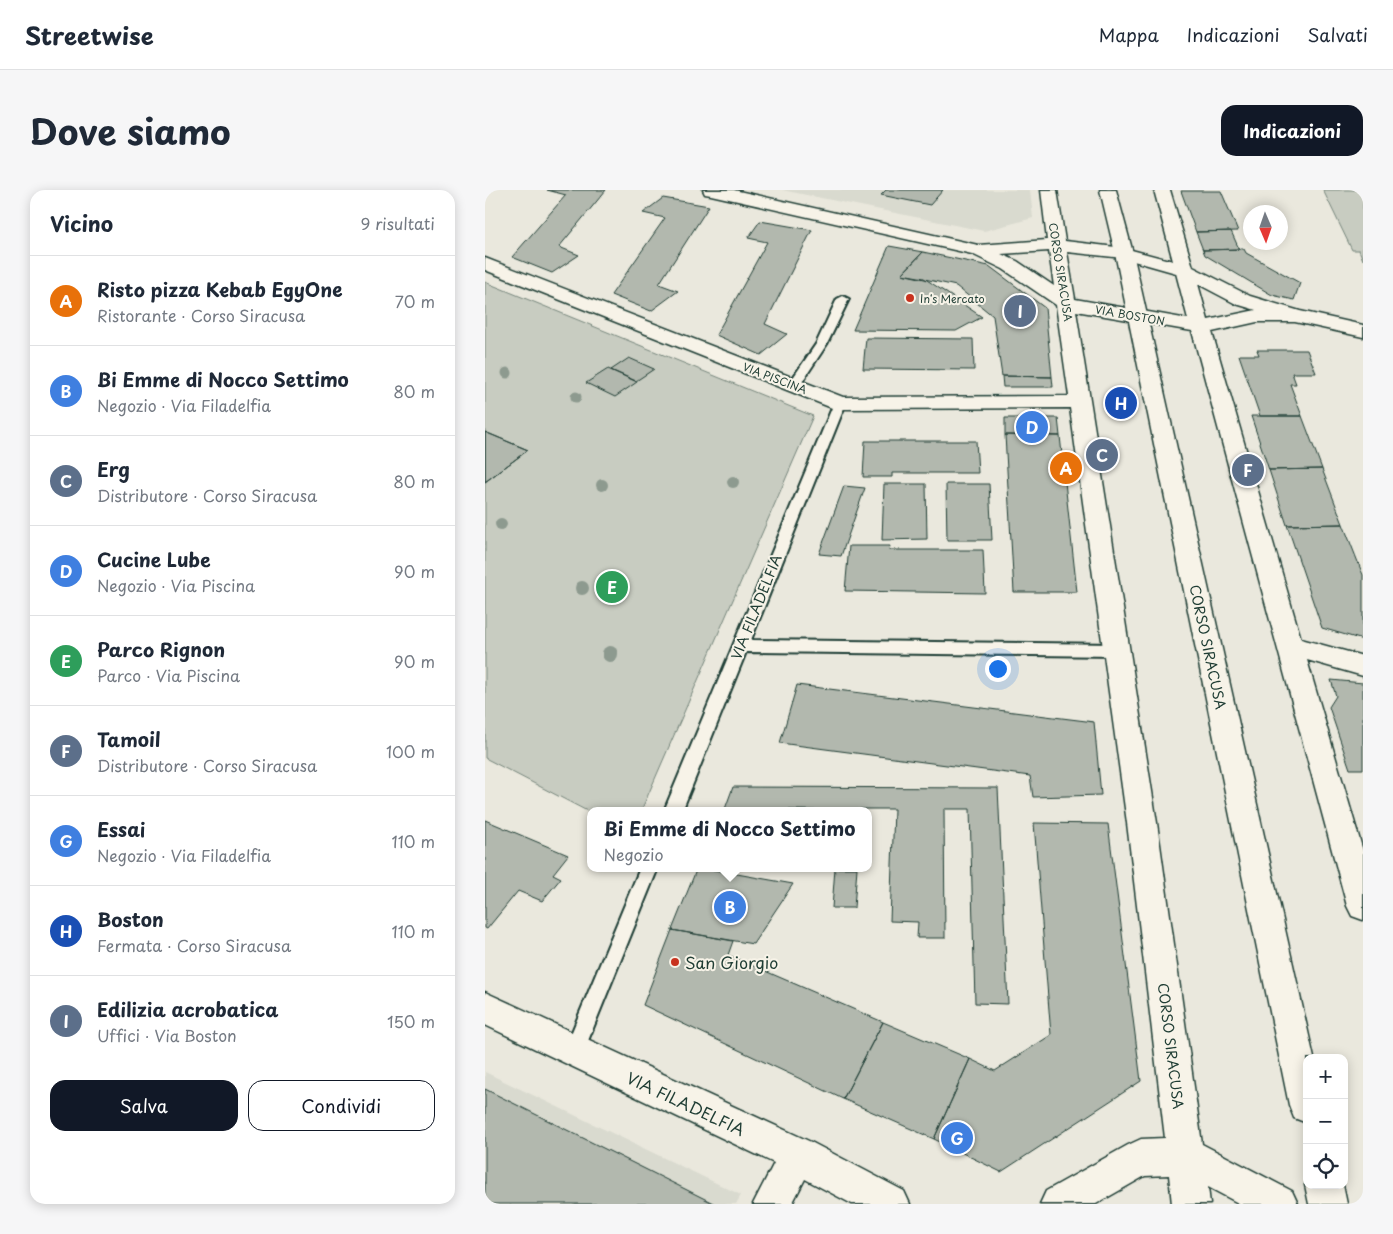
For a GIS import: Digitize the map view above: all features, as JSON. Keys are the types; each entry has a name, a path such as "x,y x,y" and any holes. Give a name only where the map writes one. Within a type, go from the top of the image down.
{"street":[{"name":"VIA BOSTON","path":"711,190 977,250 1010,265 1066,303 1200,327 1221,325 1257,316 1295,316"},
{"name":"CORSO SIRACUSA","path":"1049,190 1118,650 1191,1204"},
{"name":"CORSO SIRACUSA","path":"1108,190 1124,253 1306,1099"},
{"path":"1162,190 1363,906"},
{"name":"VIA BOSTON","path":"977,250 1057,245 1124,253 1185,270 1243,300 1295,316 1363,331"},
{"name":"VIA PISCINA","path":"485,264 840,403 1081,402"},
{"path":"1290,646 1363,666"},
{"name":"VIA FILADELFIA","path":"485,1008 798,1155 891,1204"},
{"path":"773,1204 798,1155"},
{"path":"1059,1204 1141,1158 1185,1155 1279,1204"},
{"path":"1325,1189 1328,1204"}],"lane":[{"path":"794,385 820,348 836,318 843,299"},
{"name":"VIA FILADELFIA","path":"675,807 840,403"},
{"path":"740,646 1118,650"},
{"path":"574,1051 647,872"}],"shaded area":[{"path":"782,190 1030,190 1033,218 984,231"},
{"path":"1323,190 1363,190 1363,260 1359,250 1352,250"},
{"path":"485,282 813,416 643,807 587,807 587,811 485,758"},
{"path":"485,1072 741,1195 736,1204 485,1204"}],"building":[{"path":"547,190 606,190 559,247 579,255 552,273 512,257 566,195"},
{"path":"886,190 943,190 930,205 881,195"},
{"path":"1181,191 1221,191 1238,231 1196,232"},
{"path":"663,198 709,206 659,284 678,291 651,311 611,295 665,218 643,213"},
{"path":"760,221 812,230 765,324 787,334 761,355 716,335 767,242 748,238"},
{"path":"1231,231 1239,249 1203,250 1196,232"},
{"name":"In's Mercato","path":"889,246 923,252 902,274 924,278 982,317 956,331 853,330"},
{"path":"1243,249 1246,253 1300,283 1294,300 1272,295 1205,255 1203,250"},
{"path":"923,252 989,266 1045,308 1052,377 1002,376 993,316 956,286 902,274"},
{"path":"866,338 973,339 974,370 863,369"},
{"path":"1257,350 1307,350 1316,373 1292,373 1296,384 1290,384 1302,416 1260,416 1239,355 1259,355"},
{"path":"629,358 654,369 636,381 611,370"},
{"path":"608,369 637,382 615,397 586,383"},
{"path":"1002,376 1052,377 1053,387 1003,387"},
{"path":"1251,416 1302,416 1322,469 1269,470"},
{"path":"1005,418 1058,418 1060,436 1005,435"},
{"path":"485,432 528,450 485,482"},
{"path":"485,432 528,450 485,482"},
{"path":"1005,435 1060,436 1077,592 1014,592"},
{"path":"865,441 976,441 978,473 892,473 892,477 863,477"},
{"path":"1322,469 1343,524 1287,525 1269,470"},
{"path":"884,484 926,484 927,539 882,540"},
{"path":"946,484 989,484 992,540 947,540"},
{"path":"844,486 865,488 841,556 819,554"},
{"path":"1343,524 1363,575 1363,640 1322,628 1287,525"},
{"path":"849,546 890,546 889,550 983,550 985,593 845,591"},
{"path":"1331,680 1363,683 1363,769 1350,769 1329,707 1336,696"},
{"path":"797,685 1094,722 1101,795 1033,797 1030,776 780,743"},
{"path":"733,787 998,788 1008,1004 975,1003 970,809 944,809 945,938 917,938 918,922 890,921 894,809 872,809 872,807 726,807"},
{"path":"485,820 568,855 553,874 561,878 542,901 518,891 487,929 485,928"},
{"path":"1034,823 1108,824 1141,1081 1001,1172 934,1139 970,1059 995,1071 1051,1035"},
{"path":"695,872 726,872 793,884 753,944 672,930"},
{"path":"835,872 857,872 854,908 832,908"},
{"path":"672,930 733,941 728,955 883,1022 843,1099 643,1005"},
{"path":"883,1022 970,1059 934,1139 843,1099"},
{"path":"485,1089 715,1204 485,1204"}],"place":[{"name":"In's Mercato","path":"910,298"},
{"name":"Edilizia acrobatica","path":"1020,311"},
{"name":"Boston","path":"1121,403"},
{"name":"Cucine Lube","path":"1032,427"},
{"name":"Erg","path":"1102,455"},
{"name":"Risto pizza Kebab EgyOne","path":"1066,468"},
{"name":"Tamoil","path":"1248,470"},
{"name":"Parco Rignon","path":"612,587"},
{"name":"Bi Emme di Nocco Settimo","path":"730,907"},
{"name":"San Giorgio","path":"675,962"},
{"name":"Essai","path":"957,1138"}]}
